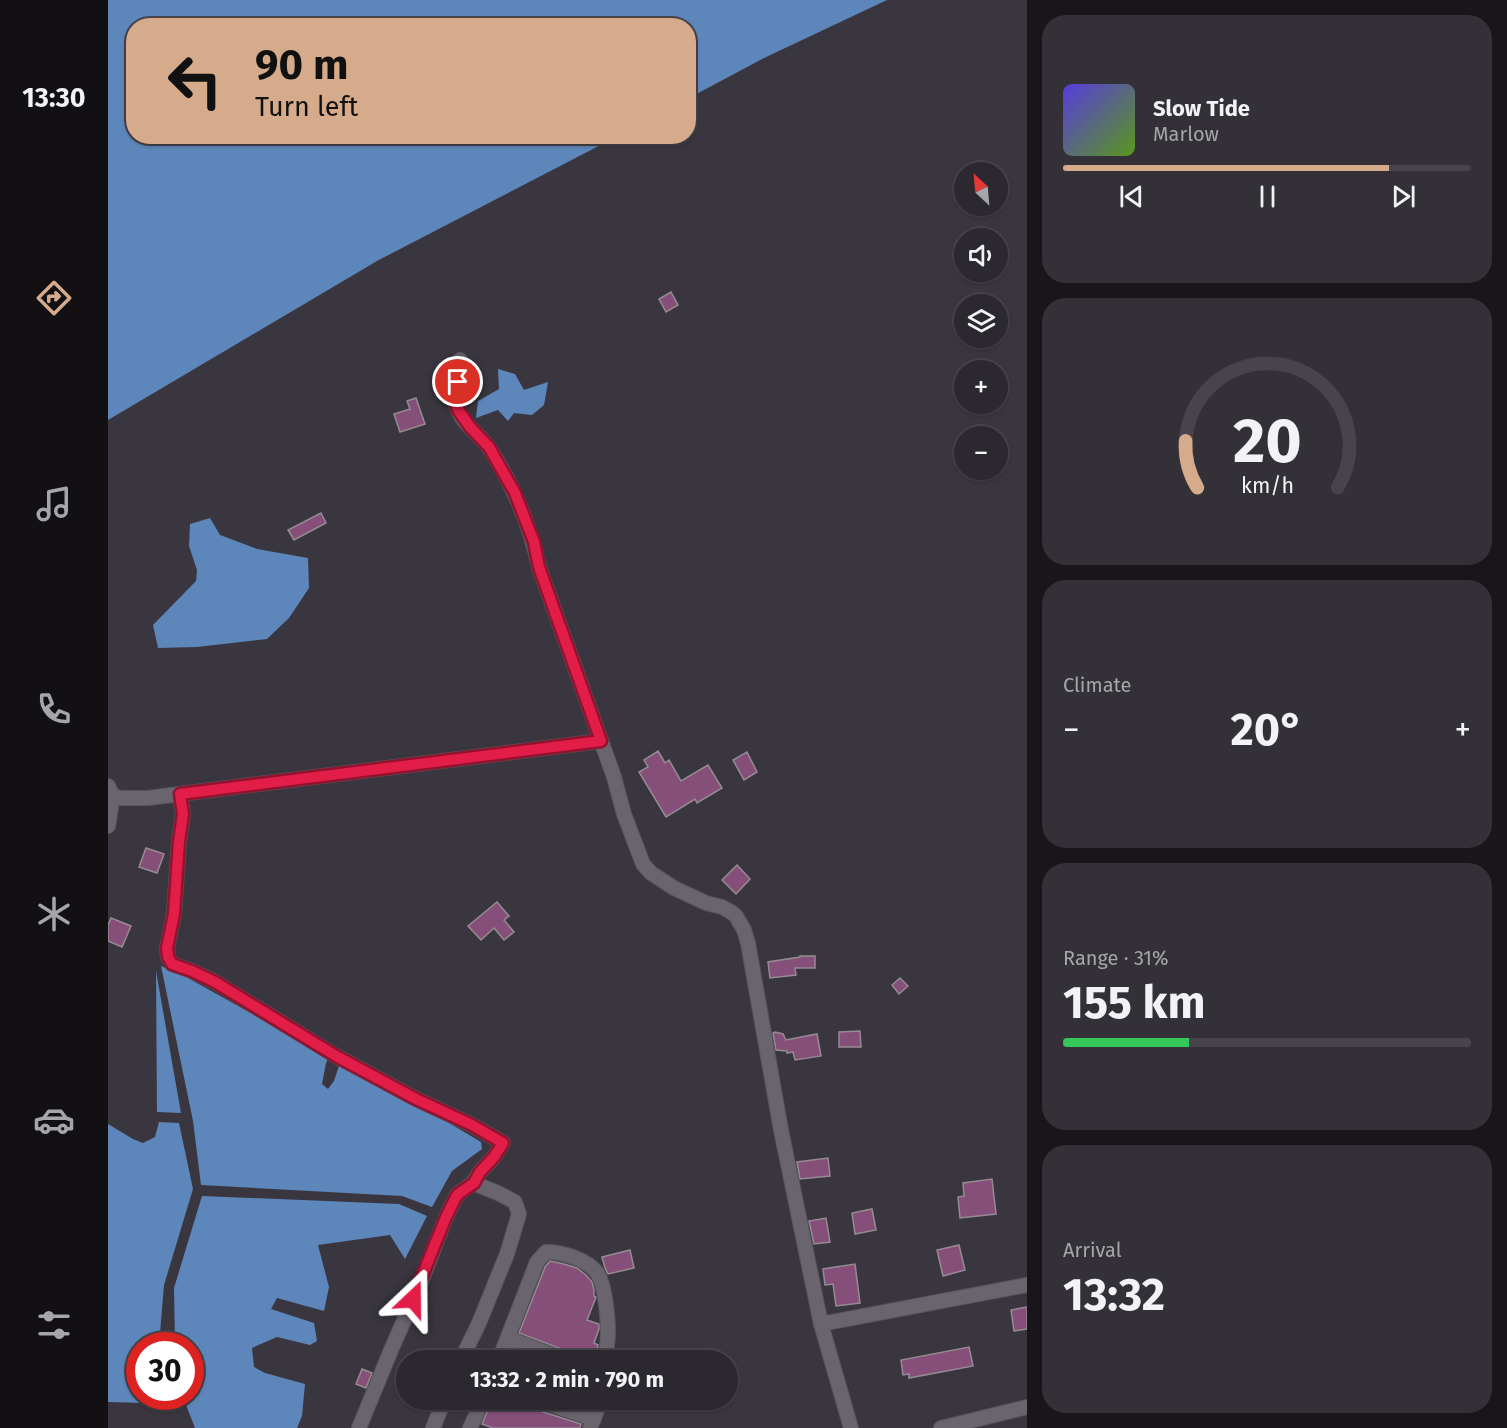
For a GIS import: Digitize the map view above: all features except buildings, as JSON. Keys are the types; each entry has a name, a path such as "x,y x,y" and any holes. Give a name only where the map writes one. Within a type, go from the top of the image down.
{"street":[{"path":"460,360 455,394 458,410 489,447 515,493 534,542 539,567 643,864 651,873 674,888 706,903 726,909 736,916 744,930 781,1130 821,1324 851,1428"},
{"path":"108,826 110,791 122,798 148,798 601,741"},
{"path":"180,794 183,814 174,914 167,948 172,964 215,982 336,1056 503,1143 474,1183 457,1195 359,1428"},
{"path":"466,1350 507,1254 519,1214 515,1202 474,1183"},
{"path":"503,1350 537,1262 546,1252 556,1252 584,1261 597,1273 603,1286 608,1333 605,1350"},
{"path":"821,1324 1027,1285"},
{"path":"508,1338 540,1350"},
{"path":"941,1428 1027,1407"},
{"path":"433,1428 440,1410"},
{"path":"471,1428 479,1410"},
{"path":"561,1410 592,1423"}],"water":[{"path":"108,0 887,0 764,58 696,94 696,18 126,18 126,144 603,144 377,261 108,420"},
{"path":"498,369 515,374 524,390 548,382 544,405 532,415 514,413 508,421 498,410 476,418 478,401 499,389"},
{"path":"210,518 220,535 257,549 308,558 309,588 289,618 267,639 197,647 158,648 153,625 196,581 197,570 189,546 190,524"},
{"path":"161,966 188,978 329,1057 322,1084 328,1089 334,1081 340,1063 414,1102 481,1142 482,1149 452,1171 432,1207 402,1196 201,1185 193,1121"},
{"path":"156,971 181,1113 157,1112"},
{"path":"159,1122 179,1123 193,1189 164,1285 160,1332 126,1332 126,1402 108,1402 108,1124 143,1143 155,1137"},
{"path":"202,1196 399,1204 427,1216 405,1259 390,1235 318,1245 329,1287 324,1311 277,1298 271,1309 314,1323 317,1341 310,1345 277,1337 252,1348 254,1367 265,1373 305,1384 302,1416 297,1428 195,1428 188,1410 204,1410 204,1332 175,1332 174,1288"}],"route":[{"path":"413,1299 457,1195 474,1183 503,1143 336,1056 215,982 172,964 167,948 174,914 183,814 180,794 601,741 539,567 534,542 515,493 489,447 462,418 455,394 458,382"}]}
